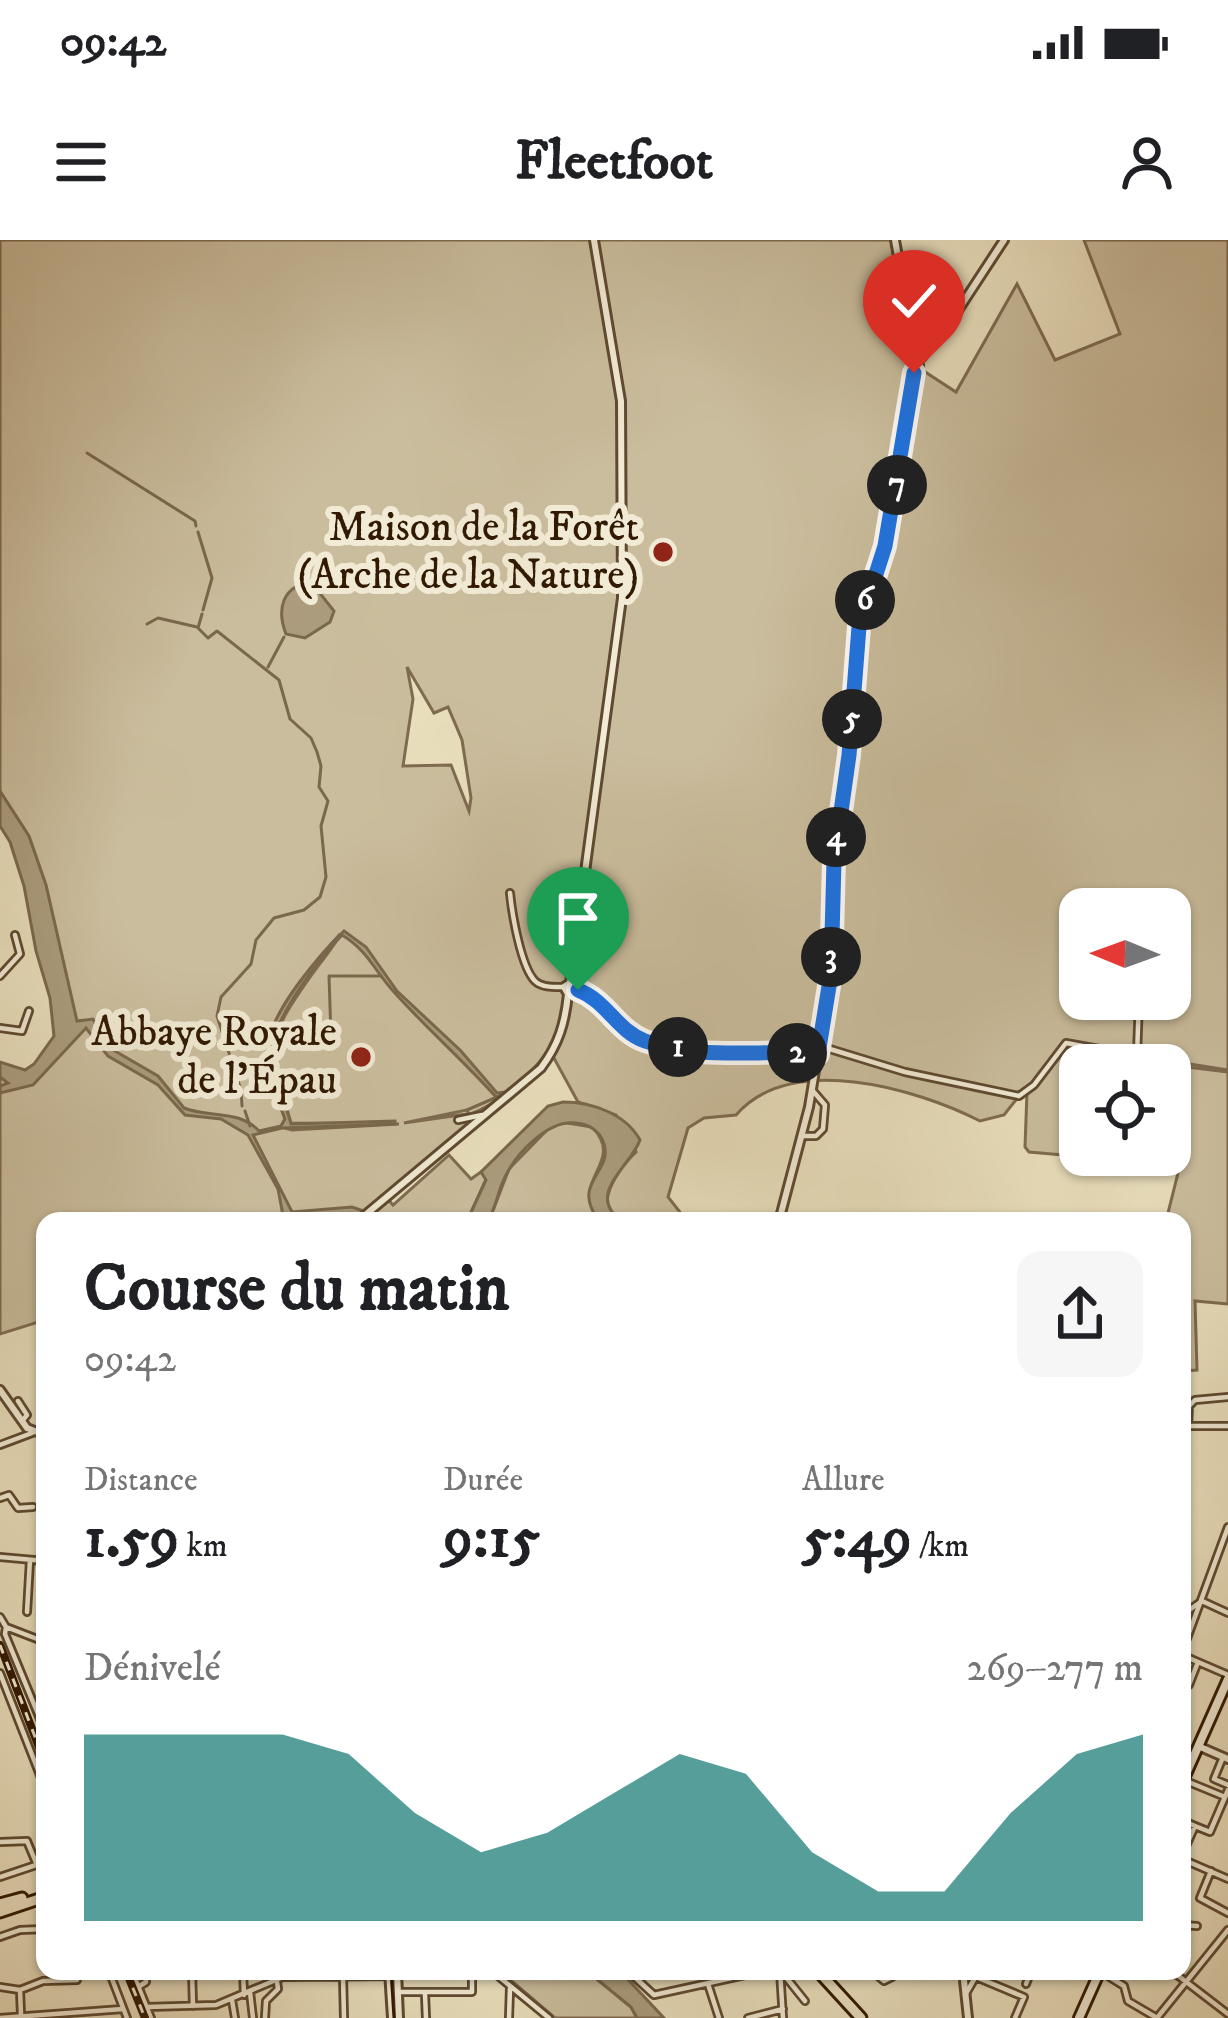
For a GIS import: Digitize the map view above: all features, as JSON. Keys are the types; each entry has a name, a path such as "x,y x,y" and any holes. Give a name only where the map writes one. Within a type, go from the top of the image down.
{"main road":[{"path":"1191,1768 1228,1677"},
{"path":"0,1908 36,1898"},
{"path":"830,1980 865,2018"},
{"path":"1079,2018 1096,1980"}],"street":[{"path":"368,1212 541,1068 560,1038 622,598 621,401 594,240"},
{"path":"782,1212 803,1136 831,974 836,836 849,755 859,627 885,546 917,363 895,240"},
{"path":"917,363 1004,240"},
{"path":"510,893 514,924 533,979 541,986 569,988 599,999 625,1030 651,1043 723,1054 819,1050 1019,1096 1034,1085 1066,1043 1137,1056 1138,1020"},
{"path":"0,976 20,954 15,935"},
{"path":"0,1028 22,1031 28,1011"},
{"path":"803,1136 816,1136 823,1129 825,1108 812,1090"},
{"path":"810,1102 821,1099"},
{"path":"458,1120 484,1115"},
{"path":"0,1390 36,1433"},
{"path":"1191,1404 1228,1397"},
{"path":"18,1401 27,1413 22,1421"},
{"path":"1191,1426 1228,1426"},
{"path":"0,1445 25,1439 32,1432"},
{"path":"0,1498 10,1496 18,1508 34,1507"},
{"path":"1191,1630 1228,1527"},
{"path":"0,1557 36,1560"},
{"path":"27,1612 30,1560"},
{"path":"1202,1601 1228,1612"},
{"path":"1191,1609 1202,1601"},
{"path":"0,1617 36,1716"},
{"path":"6,1627 36,1639"},
{"path":"1191,1659 1228,1677"},
{"path":"1191,1679 1198,1663"},
{"path":"0,1672 36,1765"},
{"path":"1198,1746 1226,1758 1209,1790"},
{"path":"1214,1779 1227,1791"},
{"path":"1191,1785 1227,1791"},
{"path":"1191,1824 1210,1832 1227,1791"},
{"path":"1191,1836 1195,1826"},
{"path":"0,1842 27,1840 36,1862"},
{"path":"1191,1861 1228,1879"},
{"path":"0,1877 36,1865"},
{"path":"1211,1871 1200,1898 1228,1913"},
{"path":"1191,1925 1197,1926"},
{"path":"0,1937 36,1929"},
{"path":"1191,1976 1228,1930"},
{"path":"0,1987 20,1990 43,1981 77,1980"},
{"path":"112,1980 127,2018"},
{"path":"135,1980 151,2018"},
{"path":"138,1987 146,1980"},
{"path":"192,1980 193,2006"},
{"path":"245,1980 253,2018"},
{"path":"147,2007 232,2000 276,1980 278,1989 266,2001 265,2018"},
{"path":"343,1980 344,2018"},
{"path":"393,1980 396,2018"},
{"path":"395,1980 396,2018"},
{"path":"398,1993 472,1992 472,1980"},
{"path":"503,1980 549,2018"},
{"path":"638,1980 654,1995 725,1980"},
{"path":"781,1980 783,2018"},
{"path":"788,1980 805,2001"},
{"path":"964,1980 968,2018"},
{"path":"965,1995 974,1980"},
{"path":"990,1980 1024,1997 1015,2018"},
{"path":"1026,1984 1028,1980"},
{"path":"1114,1980 1124,1986 1128,2001 1157,2018 1188,1980 1228,2014"},
{"path":"708,1984 719,2018"},
{"path":"509,2018 512,1987"},
{"path":"20,1990 21,2015"},
{"path":"425,1992 426,2018"},
{"path":"232,2000 235,2018"},
{"path":"0,2018 123,2008"},
{"path":"748,2018 783,2009"}],"shaded area":[{"path":"0,240 891,240 913,364 956,392 1017,284 1055,360 1120,334 1084,240 1228,240 1228,1070 1191,1064 1191,1044 1059,1044 1059,1155 1029,1152 1025,1147 1027,1092 1004,1115 980,1121 889,1088 854,1082 788,1085 760,1096 736,1115 704,1118 688,1128 668,1197 680,1212 610,1212 607,1200 615,1178 636,1152 616,1115 578,1102 549,1049 533,1070 493,1103 469,1115 467,1110 404,1123 467,1114 470,1125 386,1197 393,1205 449,1155 471,1179 481,1172 487,1177 471,1212 36,1212 36,1323 0,1334 0,1068 21,1078 55,1047 50,962 0,809","holes":["407,667 434,713 448,707 462,740 469,811 451,765 403,766 413,699","340,934 278,1030 275,1059 291,1123 399,1124 281,1127 285,1119 269,1074 271,1035 288,998"]},
{"path":"311,582 334,611 330,622 305,638 286,634 284,600 294,588"},
{"path":"0,791 29,836 46,885 77,1021 93,1019 108,1047 158,1076 184,1108 233,1117 259,1131 281,1126 285,1119 268,1062 271,1030 299,983 344,931 366,947 397,991 461,1051 497,1093 507,1095 496,1097 342,935 310,973 281,1021 273,1049 279,1087 291,1124 395,1124 282,1128 253,1135 292,1212 282,1212 278,1189 248,1135 221,1119 185,1115 158,1085 108,1056 86,1028 33,1085 0,1093 0,1086 8,1083 0,1077 0,1062 25,1070 54,1036 24,886 0,826"},
{"path":"1191,1067 1228,1072 1228,1304 1195,1301 1197,1370 1191,1370 1191,1212 1168,1212 1177,1176 1191,1176"},
{"path":"563,1102 607,1111 640,1140 613,1180 608,1201 612,1212 593,1212 589,1197 605,1154 600,1135 585,1125 565,1123 544,1132 525,1149 510,1168 492,1212 471,1212 486,1180 481,1172 548,1106"},
{"path":"561,1122 592,1127 601,1140 604,1151 590,1193 594,1212 492,1212 509,1169"},
{"path":"352,1207 366,1212 292,1212"},
{"path":"511,1980 598,1980 631,2007 637,2018 555,2018"},
{"path":"598,1980 628,1980 664,2018 637,2018 631,2007"}],"waterway":[{"path":"87,453 196,526"},
{"path":"198,532 212,578 203,610"},
{"path":"202,614 198,628 208,638 217,631 279,680 290,719 311,738 317,752 319,787 328,801 321,826 326,877 320,897 304,910 274,918 256,940 251,964 221,997 217,1016 242,1106"},
{"path":"147,624 158,618 197,627"},
{"path":"268,667 284,637"},
{"path":"331,1036 329,976 381,976"},
{"path":"467,1110 504,1094"},
{"path":"245,1111 250,1126"}],"tram line":[{"path":"392,1980 394,2018"}],"railway":[{"path":"0,1645 36,1739"},
{"path":"130,1980 145,2018"}],"place":[{"name":"Maison de la Forêt (Arche de la Nature)","path":"663,552"},
{"name":"Abbaye Royale de l'Épau","path":"361,1057"}],"route":[{"path":"578,990 599,999 625,1030 651,1043 723,1054 818,1054 831,974 836,836 852,731 859,627 885,546 914,373"}]}
